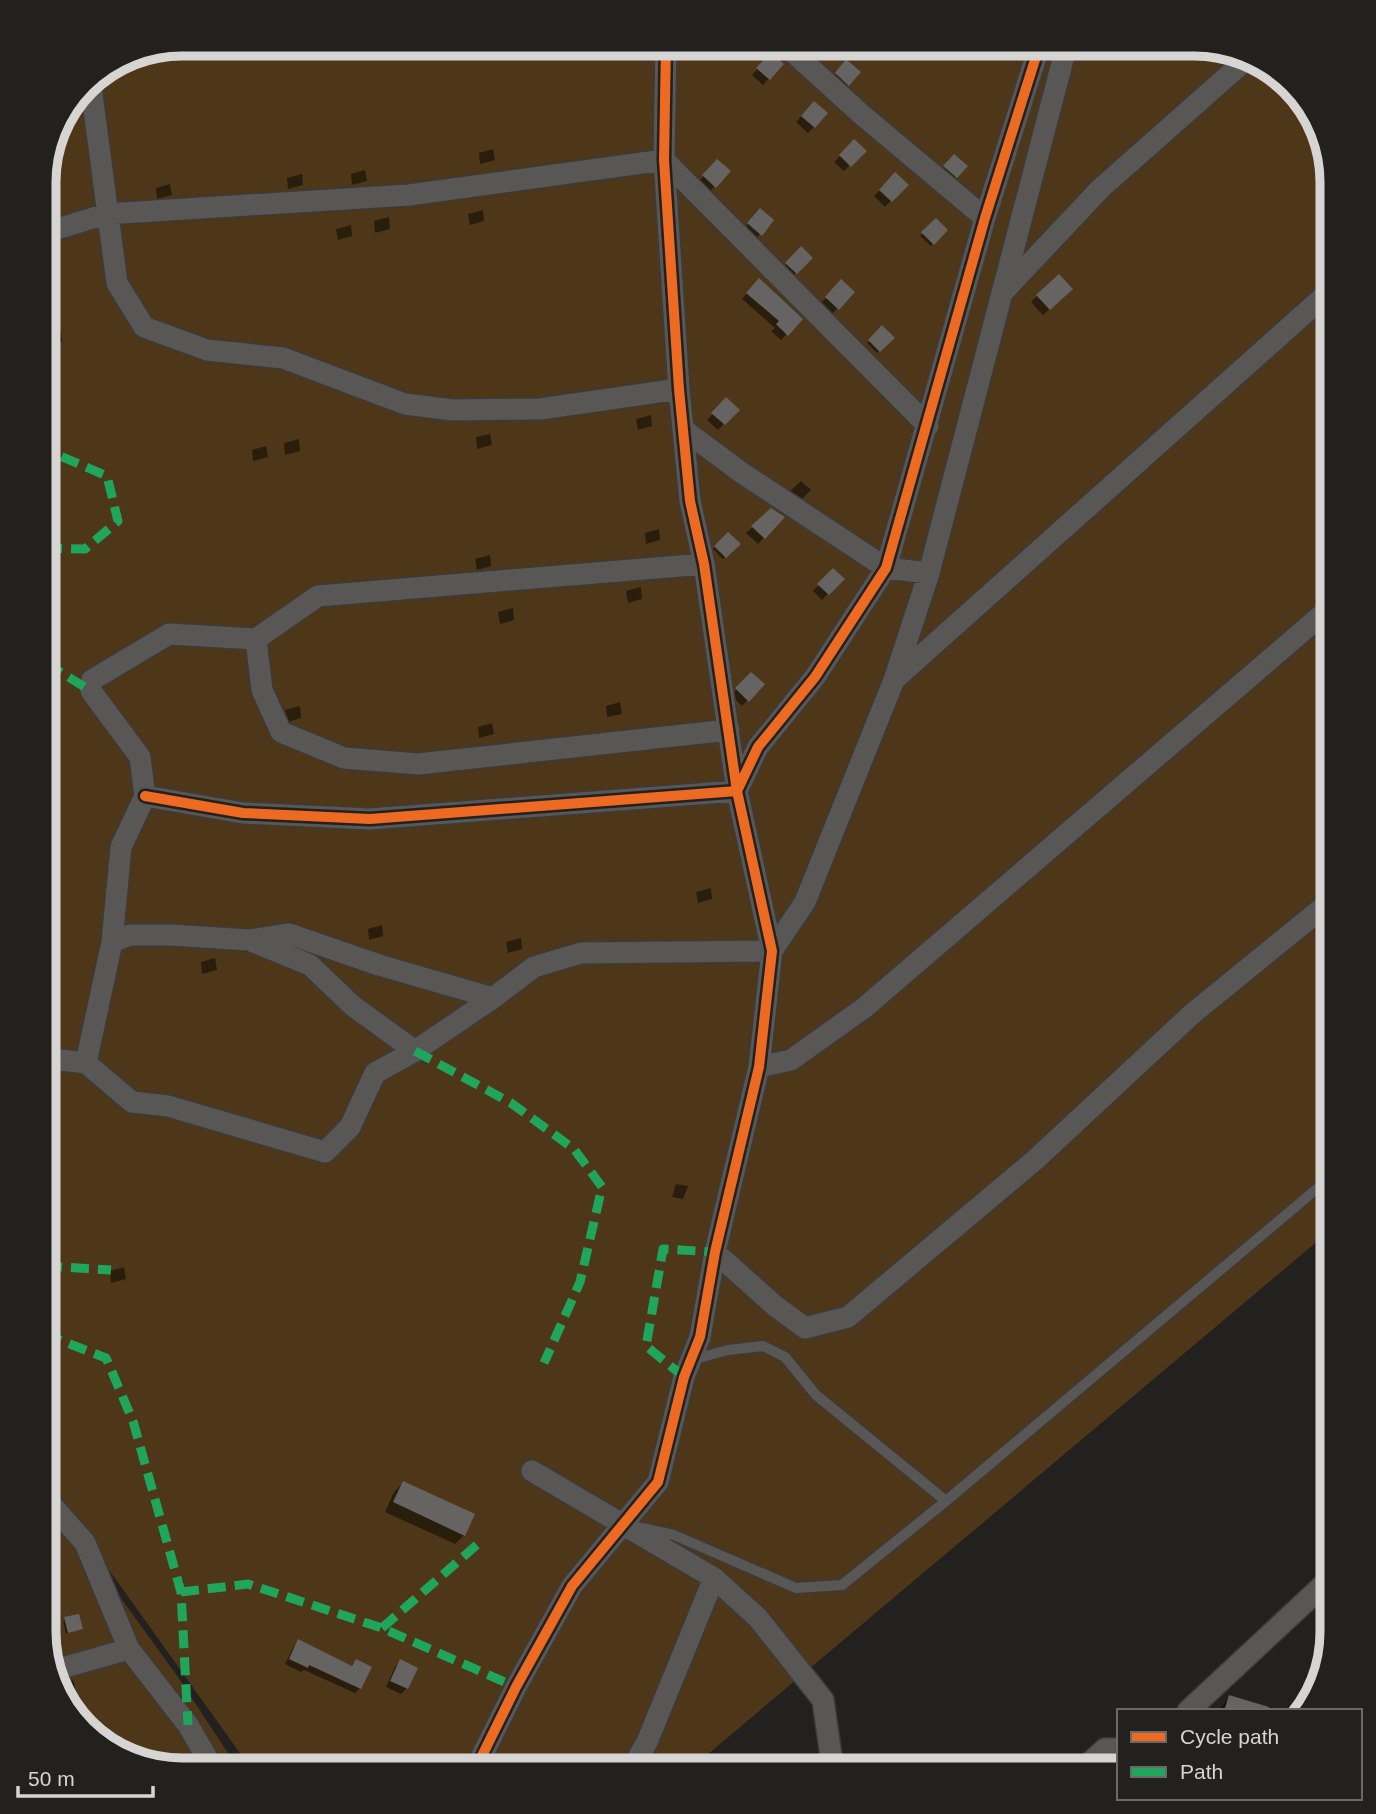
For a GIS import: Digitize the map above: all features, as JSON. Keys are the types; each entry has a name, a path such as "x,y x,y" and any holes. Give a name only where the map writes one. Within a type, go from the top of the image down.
{"street":[{"path":"481,1758 516,1687 572,1586 658,1482 684,1377 700,1337 715,1252 759,1067 772,951 737,791 704,564 690,501 679,389 664,160 666,56"},
{"path":"797,56 985,218"},
{"path":"737,791 758,747 815,677 886,568 985,218 1036,56"},
{"path":"772,951 805,902 894,680 929,573 1064,56"},
{"path":"1001,294 1100,189 1240,65"},
{"path":"92,94 117,284 144,327 207,350 283,358 405,404 453,410 540,409 679,389"},
{"path":"56,229 106,214 409,195 664,160"},
{"path":"664,160 928,426"},
{"path":"894,680 1320,300"},
{"path":"684,430 742,473 886,568 929,573"},
{"path":"86,1063 112,942 121,847 145,796 140,757 90,691 92,680 169,634 256,639 318,596 704,564"},
{"path":"759,1067 791,1060 864,1008 1320,616"},
{"path":"256,639 262,690 281,732 344,758 418,764 729,730"},
{"path":"145,796 243,813 370,819 737,791"},
{"path":"715,1252 774,1305 806,1328 848,1317 1035,1160 1192,1014 1320,911"},
{"path":"112,942 130,935 249,940 289,934 379,965 494,998"},
{"path":"249,940 310,965 353,1006 415,1051"},
{"path":"56,1059 86,1063 132,1102 168,1106 325,1152 350,1126 375,1073 415,1051 494,998 534,967 581,953 772,951"},
{"path":"532,1471 714,1578 758,1618 823,1700 831,1758"},
{"path":"56,1511 85,1544 129,1649 187,1725 207,1758"},
{"path":"638,1758 647,1742 714,1578"},
{"path":"1190,1709 1320,1588"},
{"path":"62,1668 129,1649"},
{"path":"1095,1758 1105,1749 1117,1749"}],"lane":[{"path":"622,1524 674,1535 796,1588 842,1585 946,1501 1320,1186"},
{"path":"691,1360 728,1350 763,1346 785,1357 816,1395 946,1501"}],"shaded area":[{"path":"182,56 1202,56 1226,60 1257,73 1283,93 1299,112 1316,150 1320,182 1320,1239 703,1758 243,1758 56,1496 56,174 60,150 77,112 99,87 126,69 158,58"},
{"path":"56,1509 178,1677 231,1758 182,1758 150,1754 112,1737 87,1715 77,1702 60,1664 57,1648"}],"building":[{"path":"767,56 775,56 784,64 770,80 756,68"},
{"path":"846,59 861,72 849,86 835,73"},
{"path":"814,101 828,113 815,128 801,116"},
{"path":"854,139 867,151 851,167 839,155"},
{"path":"954,154 968,166 957,178 943,166"},
{"path":"717,159 731,171 716,188 702,175"},
{"path":"895,172 909,185 892,202 879,190"},
{"path":"760,208 774,220 762,236 747,223"},
{"path":"936,218 948,230 934,245 921,232"},
{"path":"801,246 813,258 797,274 785,263"},
{"path":"1059,274 1073,289 1050,310 1036,295"},
{"path":"759,278 803,319 788,336 776,324 779,321 746,293"},
{"path":"841,279 855,292 839,310 825,297"},
{"path":"882,325 895,338 880,352 868,340"},
{"path":"726,397 740,410 725,425 711,413"},
{"path":"771,508 785,517 765,539 751,526"},
{"path":"728,532 741,544 726,558 714,546"},
{"path":"833,568 845,579 829,595 817,584"},
{"path":"751,672 765,684 749,702 735,688"},
{"path":"403,1481 475,1514 465,1536 393,1502"},
{"path":"79,1614 83,1629 68,1633 64,1617"},
{"path":"298,1639 352,1666 356,1659 372,1667 361,1689 309,1665 308,1668 289,1659"},
{"path":"400,1659 418,1668 408,1689 390,1681"},
{"path":"1229,1695 1269,1707 1269,1709 1225,1709"}],"marked path":[{"path":"56,454 107,476 118,521 85,549 56,548"},
{"path":"56,670 91,691"},
{"path":"415,1051 511,1103 574,1149 602,1187 580,1282 544,1363"},
{"path":"684,1377 646,1346 663,1249 715,1252"},
{"path":"56,1267 111,1270"},
{"path":"56,1339 106,1358 133,1421 181,1592 188,1725"},
{"path":"382,1628 479,1543"},
{"path":"181,1592 248,1584 382,1628 516,1687"}],"cycle path":[{"path":"145,796 243,813 370,819 737,791 704,564 690,501 679,389 664,160 666,56"},
{"path":"481,1758 516,1687 572,1586 658,1482 684,1377 700,1337 715,1252 759,1067 772,951 737,791 758,747 815,677 886,568 985,218 1036,56"}]}
